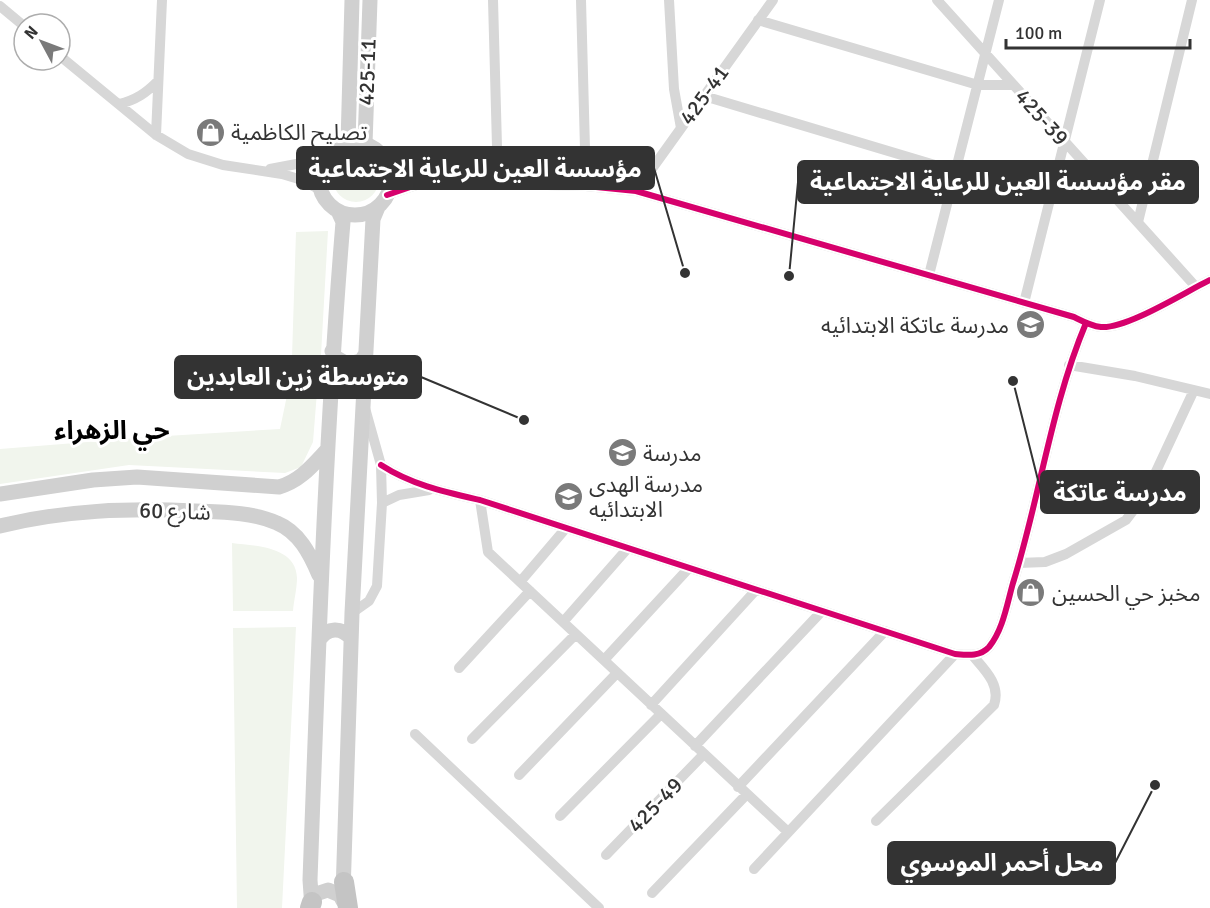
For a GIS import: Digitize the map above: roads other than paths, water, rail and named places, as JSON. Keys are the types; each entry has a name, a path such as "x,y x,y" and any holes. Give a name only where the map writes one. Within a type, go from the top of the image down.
{"main road":[{"name":"425-11","path":"348,143 352,0"},
{"name":"425-11","path":"365,144 370,0"},
{"path":"345,900 352,613 373,219 383,201 391,185 391,173 381,153 365,144 348,143 328,154 319,178 320,190 324,199 338,211 359,215 369,212 383,201"},
{"path":"311,904 310,880 329,394 343,222 338,211"},
{"path":"332,351 340,362 347,364 361,361 366,356"},
{"path":"329,394 339,384 346,382 360,387 364,399"},
{"name":"شارع 60","path":"0,494 93,480 137,477 279,487 299,478 327,450"},
{"name":"شارع 60","path":"0,526 47,516 94,510 141,508 215,512 262,518 278,523 302,542 321,580"},
{"path":"320,612 330,619 337,620 352,613"},
{"path":"319,640 328,631 334,629 341,630 351,638"},
{"path":"311,904 316,894 328,890 345,900"}],"street":[{"path":"156,135 162,0"},
{"path":"493,0 498,183"},
{"path":"581,0 586,186"},
{"path":"669,0 674,89 681,128"},
{"name":"425-41","path":"636,191 772,0"},
{"name":"425-39","path":"937,0 1196,287"},
{"path":"928,275 999,0"},
{"path":"1024,303 1100,0"},
{"path":"1137,222 1192,0"},
{"path":"0,6 12,16"},
{"path":"758,20 978,85 1013,85"},
{"path":"72,66 156,135 188,154 223,165 282,174 302,180 320,190"},
{"path":"119,104 133,101 146,93 158,81"},
{"path":"704,96 956,171"},
{"path":"381,153 425,182"},
{"path":"261,171 307,162 328,154"},
{"path":"383,201 425,182 586,186 636,191 1074,317 1100,327 1113,326 1133,319 1210,280"},
{"path":"381,465 408,480 435,490 480,500 955,654 973,656 987,649 997,636 1019,563 1069,365 1086,323"},
{"path":"1069,365 1136,376 1210,394"},
{"path":"1019,563 1045,562 1065,554 1126,520 1145,495 1194,390"},
{"path":"352,613 369,601 377,586 382,503 381,465 364,399"},
{"path":"382,503 408,492 435,490"},
{"path":"480,500 488,552 788,832"},
{"path":"520,582 566,528"},
{"path":"563,622 628,548"},
{"path":"604,660 688,568"},
{"path":"651,705 756,590"},
{"path":"459,668 530,591"},
{"path":"695,746 822,611"},
{"path":"652,893 885,631"},
{"path":"472,740 576,634"},
{"path":"754,869 955,654"},
{"path":"876,821 994,705 997,698 995,687 989,675 973,656"},
{"path":"519,775 617,673"},
{"path":"560,816 661,714"},
{"path":"415,734 599,908"},
{"name":"425-49","path":"606,855 704,754"}],"place":[{"name":"تصليح الكاظمية","path":"210,132"},
{"name":"مؤسسة العين للرعاية الاجتماعية","path":"685,273"},
{"name":"مقر مؤسسة العين للرعاية الاجتماعية","path":"789,276"},
{"name":"مدرسة عاتكة الابتدائيه","path":"1030,325"},
{"name":"مدرسة عاتكة","path":"1013,381"},
{"name":"متوسطة زين العابدين","path":"524,420"},
{"name":"مدرسة","path":"622,453"},
{"name":"مدرسة الهدى الابتدائيه","path":"568,497"},
{"name":"مخبز حي الحسين","path":"1031,593"},
{"name":"محل أحمر الموسوي","path":"1155,785"}],"district":[{"name":"حي الزهراء","path":"112,431"}]}
